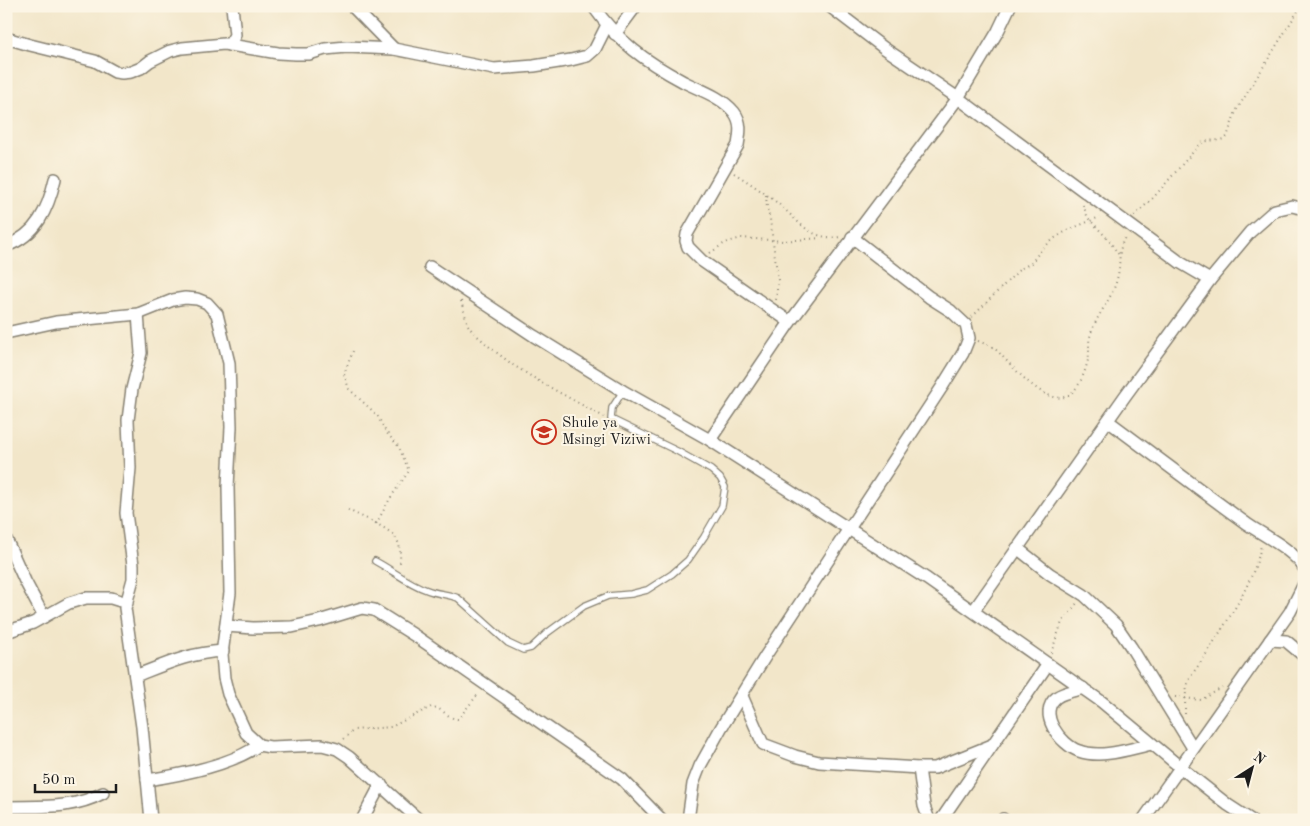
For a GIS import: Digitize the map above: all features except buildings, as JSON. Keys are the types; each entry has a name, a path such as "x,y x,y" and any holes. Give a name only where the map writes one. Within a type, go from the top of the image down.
{"street":[{"path":"228,45 234,36 232,6"},
{"path":"352,6 394,49"},
{"path":"594,6 611,29 632,50 654,65 708,93 733,111 740,130 738,145 687,234 686,241 702,261 790,322"},
{"path":"6,38 95,61 115,72 122,73 140,68 170,51 197,46 228,45 278,54 309,54 325,49 347,47 394,49 494,69 571,60 587,56 611,29 636,6"},
{"path":"829,6 884,48 958,98 1128,222 1181,263 1210,280"},
{"path":"710,440 790,322 958,98 998,31 1010,6"},
{"path":"6,246 24,237 34,229 44,215 51,198 55,179"},
{"path":"974,610 1210,280 1250,232 1275,210 1292,206 1303,208"},
{"path":"688,820 693,784 700,766 721,728 766,655 942,387 963,353 969,338 966,325 951,311 929,297 852,237"},
{"path":"430,266 534,336 623,391 710,440 974,610 1102,702 1180,767 1251,820"},
{"path":"6,333 56,322 138,314 173,300 185,298 197,298 207,303 217,314 229,362 231,427 228,487 230,593 223,651 224,678 228,694 246,733 259,745 270,747 322,745 331,747 349,757 419,820"},
{"path":"138,314 140,353 132,389 128,420 130,468 126,513 134,565 126,614 151,820"},
{"path":"1108,421 1291,554 1301,562 1304,568"},
{"path":"6,539 10,558 44,616"},
{"path":"1017,548 1050,574 1084,595 1116,625 1193,748"},
{"path":"1143,820 1290,612 1304,584"},
{"path":"6,632 32,622 69,603 86,598 111,598 127,603"},
{"path":"226,626 253,628 292,627 362,608 374,610 486,684 622,779 662,820"},
{"path":"1270,640 1286,641 1304,656"},
{"path":"135,676 194,654 223,651"},
{"path":"941,820 1048,664"},
{"path":"1083,688 1058,696 1049,711 1055,730 1071,747 1094,754 1152,744"},
{"path":"742,696 760,740 767,746 819,762 935,768 992,745"},
{"path":"147,780 179,775 204,768 242,756 259,745"},
{"path":"918,768 924,806 929,820"},
{"path":"362,820 381,784"},
{"path":"6,806 40,808 58,806 93,798 103,793"}],"lane":[{"path":"375,561 428,590 458,598 508,643 523,650 531,648 547,632 584,606 608,596 631,594 647,590 672,574 688,560 704,538 722,506 725,487 720,478 698,462 611,419 612,408 623,391"}],"path":[{"path":"969,338 993,347 1020,374 1044,393 1053,397 1064,398 1069,396 1078,385 1088,360 1091,333 1114,291 1119,274 1120,244 1126,236 1128,222 1153,198 1200,144 1204,141 1221,140 1227,137 1236,111 1301,6"},
{"path":"725,167 766,195 797,222 823,238"},
{"path":"766,195 766,208 770,219 778,280 775,312"},
{"path":"966,325 989,298 1020,269 1031,263 1042,249 1055,238 1090,220 1116,214"},
{"path":"1090,220 1108,239 1119,255"},
{"path":"693,252 710,253 725,243 740,238 802,241 852,237"},
{"path":"456,284 464,318 479,338 513,365 542,383 592,412 611,419"},
{"path":"353,351 344,374 349,389 377,416 386,432 399,447 409,471 391,497 376,524"},
{"path":"348,510 390,531 398,542 400,576"},
{"path":"1183,731 1187,688 1191,678 1246,587 1257,561 1263,535"},
{"path":"1048,664 1062,622 1084,595"},
{"path":"1186,699 1200,700 1242,679"},
{"path":"331,747 354,730 390,727 431,707 437,707 453,718 458,719 486,684"}],"place":[{"name":"Shule ya Msingi Viziwi","path":"544,432"}]}
